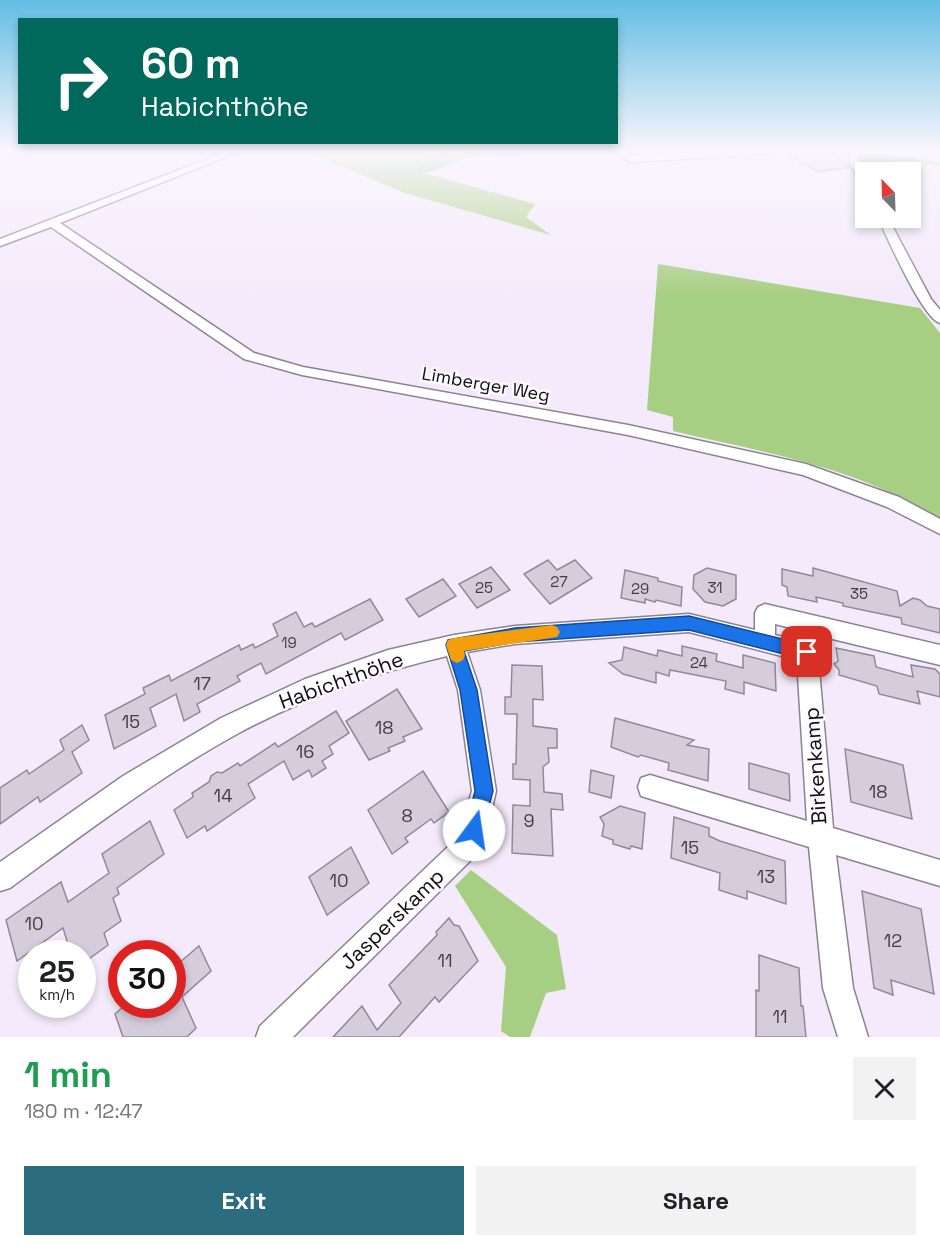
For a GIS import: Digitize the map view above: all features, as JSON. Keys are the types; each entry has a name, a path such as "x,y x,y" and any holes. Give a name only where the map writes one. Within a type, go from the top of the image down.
{"street":[{"path":"0,243 113,199"},
{"name":"Limberger Weg","path":"52,223 249,356 302,371 628,430 806,470 893,502 940,527"},
{"path":"888,228 925,300 940,319"},
{"path":"765,641 765,613 940,655"},
{"name":"Habichthöhe","path":"0,878 132,785 229,726 313,687 388,660 454,645 515,635 689,623 807,652"},
{"name":"Birkenkamp","path":"805,623 821,837 838,988 853,1037"},
{"name":"Jasperskamp","path":"272,1037 463,850 474,830 484,791 469,690 454,645"},
{"name":"Birkenkamp","path":"650,787 940,873"}],"green space":[{"path":"427,199 518,199 535,204 526,217 551,235"},
{"path":"658,264 920,308 940,333 940,518 852,477 785,457 673,431 673,417 647,410"},
{"path":"471,870 557,935 566,989 546,993 530,1037 510,1037 501,1031 506,967 455,886"}],"building":[{"path":"548,560 557,570 575,560 592,578 550,604 524,574"},
{"path":"491,567 510,590 477,608 459,584"},
{"path":"707,568 736,575 736,599 723,606 705,602 693,589 694,575"},
{"path":"813,568 897,591 900,606 913,598 927,606 940,609 940,633 902,624 901,618 843,606 843,603 816,597 817,602 788,596 787,587 782,585 782,569 813,576"},
{"path":"625,570 682,587 681,606 656,600 655,602 645,599 645,603 621,598"},
{"path":"443,579 456,596 419,617 406,599"},
{"path":"370,599 383,620 345,640 341,633 266,674 261,663 237,676 240,681 197,704 200,712 184,721 176,694 150,708 156,726 114,749 105,715 145,694 143,688 169,675 171,681 239,645 241,650 253,644 255,648 278,636 273,624 296,612 304,627 312,623 315,627"},
{"path":"682,646 717,654 716,661 743,668 743,655 775,663 776,691 744,682 744,694 725,689 726,681 670,670 669,676 656,672 656,683 623,674 609,663 622,660 624,647 657,656 658,650 682,656"},
{"path":"836,648 874,656 876,667 913,677 911,665 935,669 940,674 940,697 917,691 920,704 879,694 877,686 839,675 839,670 834,664 838,661"},
{"path":"512,665 542,666 543,700 533,699 533,726 557,729 557,748 548,748 549,762 543,767 544,792 562,794 563,810 551,809 553,856 512,853 513,805 530,806 530,780 513,779 513,764 516,764 517,714 505,714 505,697 511,697"},
{"path":"397,689 422,729 403,737 405,741 388,748 390,751 369,760 346,721"},
{"path":"336,711 349,733 329,746 333,754 322,761 326,768 312,777 309,770 293,780 284,761 248,784 255,798 207,831 205,826 187,838 174,810 193,797 192,793 209,782 211,776 217,772 222,773 238,763 240,766 275,743 278,747"},
{"path":"615,718 694,740 687,745 709,749 708,781 668,770 669,763 641,755 638,757 611,747"},
{"path":"82,725 89,740 72,752 82,773 40,802 38,797 0,824 0,788 27,770 29,774 64,750 60,740"},
{"path":"845,749 903,765 912,819 851,802"},
{"path":"749,763 789,774 790,801 749,789"},
{"path":"591,770 614,776 611,798 589,792"},
{"path":"423,771 449,812 434,823 431,819 405,838 408,842 392,854 368,810"},
{"path":"620,806 645,813 642,849 631,846 630,849 613,844 613,840 602,836 604,824 600,817"},
{"path":"674,817 709,828 709,836 720,841 785,861 786,904 747,891 747,899 719,890 720,873 671,858"},
{"path":"150,821 164,854 117,888 119,894 113,898 121,921 104,933 108,945 96,954 96,940 67,940 63,928 46,940 18,940 17,961 6,920 61,882 68,902 109,873 102,854"},
{"path":"351,847 369,883 327,915 309,877"},
{"path":"862,891 921,909 934,994 891,980 893,995 874,988"},
{"path":"449,918 454,925 459,926 478,961 439,1002 435,997 399,1037 333,1037 362,1006 377,1030 401,1003 389,985 437,935 436,932"},
{"path":"199,946 211,971 186,993 186,957"},
{"path":"759,955 799,968 801,1006 803,1006 806,1037 756,1037"},
{"path":"186,1006 196,1028 187,1037 123,1037 116,1018 186,1018"}],"slow traffic":[{"path":"457,655 454,645 515,635 552,632"}],"route":[{"path":"474,830 484,791 469,690 454,645 515,635 689,623 807,652"}]}
